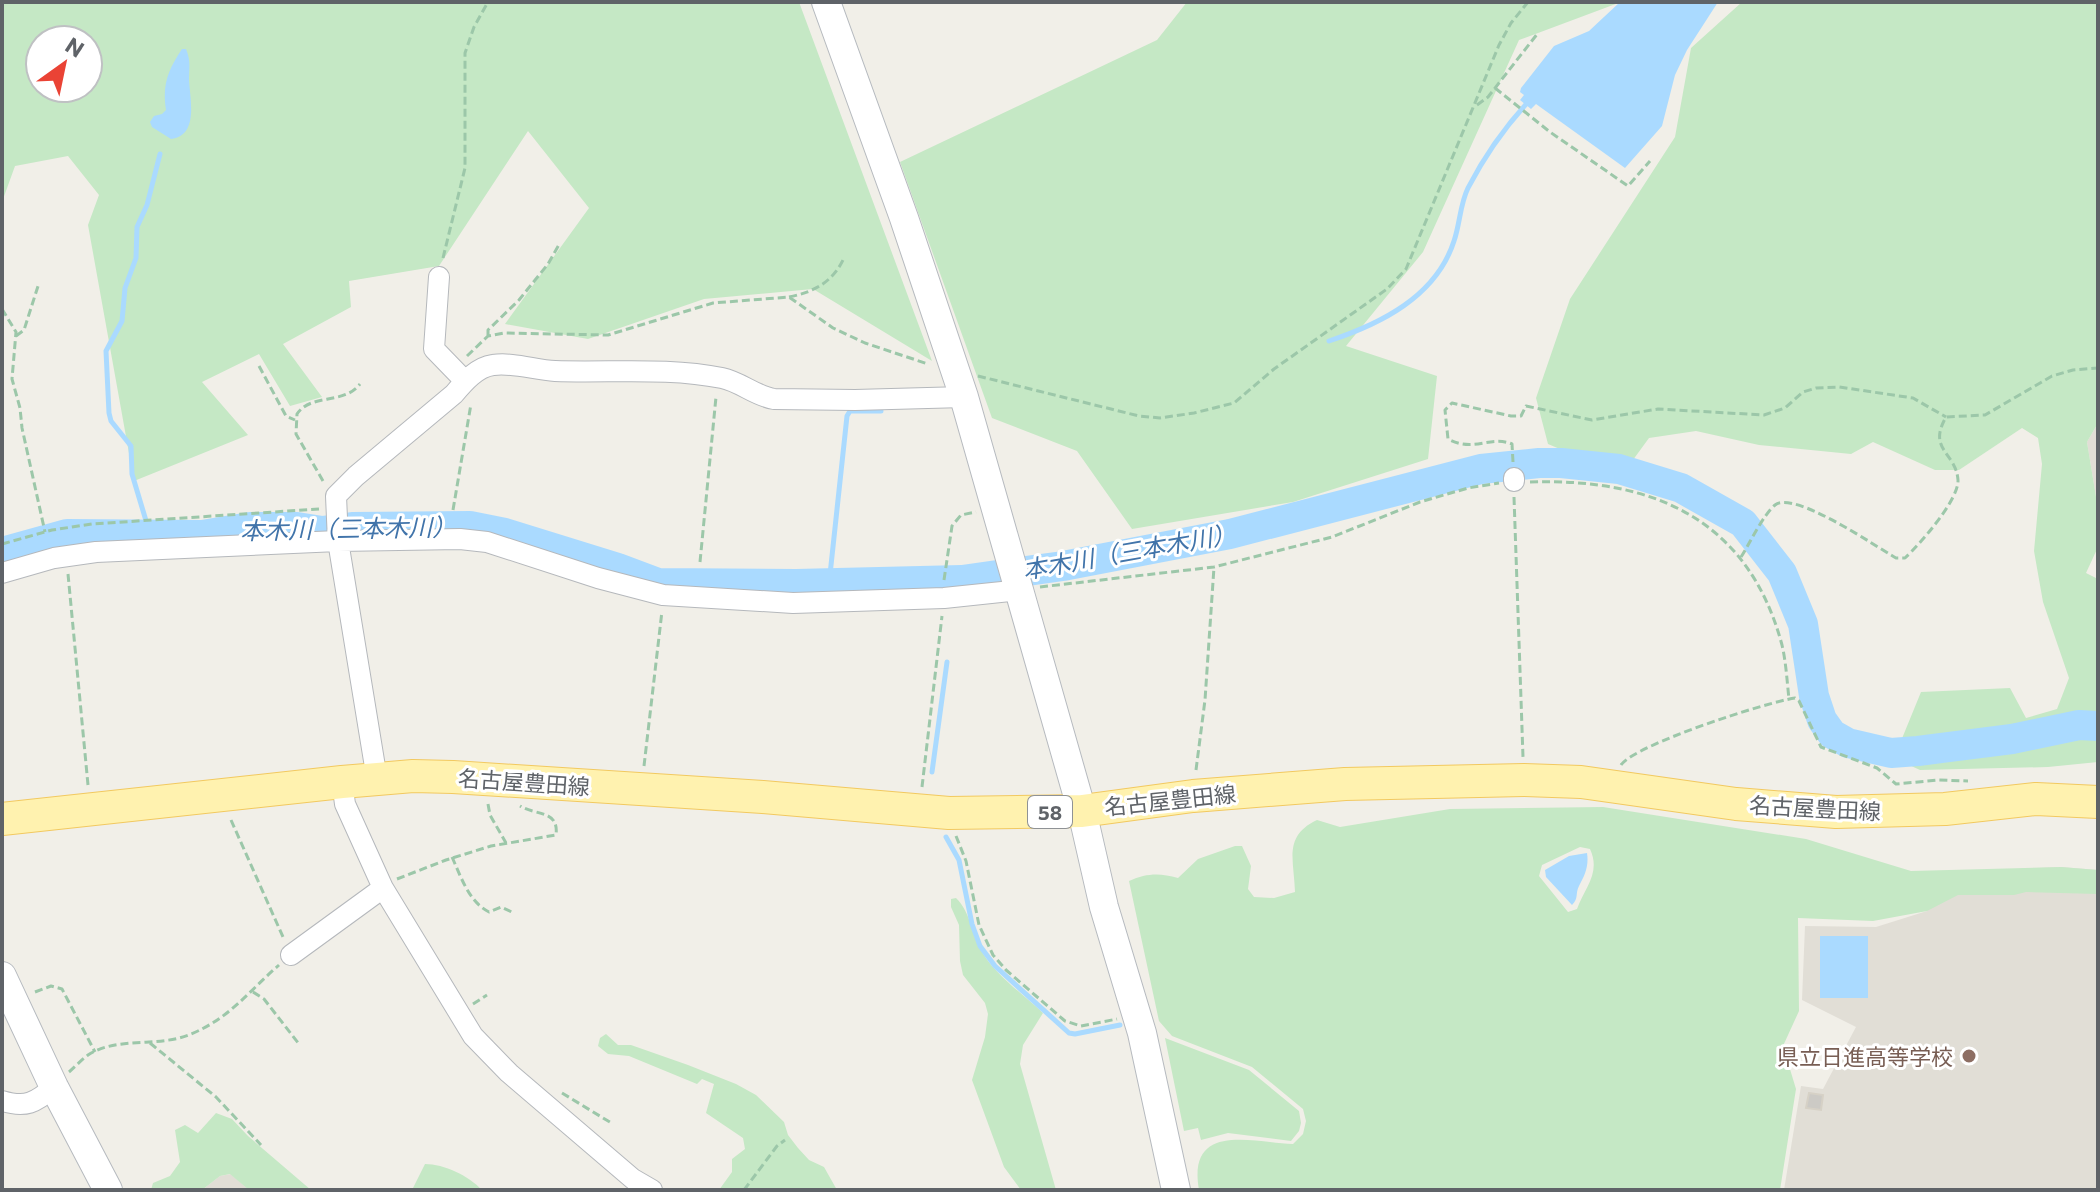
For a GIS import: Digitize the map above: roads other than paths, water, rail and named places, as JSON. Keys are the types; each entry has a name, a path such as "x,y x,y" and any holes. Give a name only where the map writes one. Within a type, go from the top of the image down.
{"main road":[{"name":"名古屋豊田線","path":"2,819 220,794 427,776 954,813 1082,811 1193,796 1345,784 1524,780 1611,786 1790,810 1894,812 2036,799 2098,802"}],"street":[{"path":"826,2 961,384 1082,811 1104,907 1137,1015 1176,1190"},
{"path":"439,277 434,349 460,376"},
{"path":"460,376 489,365 502,364 549,370 697,373 736,381 774,399 855,400 961,384"},
{"path":"377,779 338,541 335,504 454,394 460,376"},
{"path":"2,573 32,563 96,552 429,539 487,542 598,578 663,595 793,603 944,598 1020,588"},
{"path":"342,782 345,804 383,887 473,1036 489,1056 633,1179 652,1190"},
{"path":"291,955 383,887"},
{"path":"8,988 54,1087 108,1190"},
{"path":"2,1101 29,1105 54,1087"}],"water":[{"path":"1620,2 1718,2 1675,75 1662,126 1625,168 1536,104 1531,109 1520,100 1524,95 1520,92 1521,88 1554,46 1589,31"},
{"path":"182,49 186,49 189,61 191,116 186,131 171,139 152,127 150,122 166,110 167,78"},
{"path":"1587,853 1586,870 1572,905 1546,877 1545,870 1569,856"},
{"path":"1820,936 1868,936 1868,998 1820,998"}],"waterway":[{"path":"1329,341 1386,317 1404,306 1434,278 1446,261 1454,241 1468,188 1495,143 1528,102"},
{"path":"150,534 132,474 131,446 111,421 109,413 106,351 122,321 125,288 136,258 137,227 147,205 160,154"},
{"path":"829,584 847,416 850,411 881,411"},
{"name":"本木川（三本木川）","path":"2,552 67,534 202,535 250,527 297,527 322,531 352,527 470,526 505,533 658,583 962,580 1063,566 1230,534 1481,469 1561,463 1619,469 1681,488 1743,523 1782,573 1803,624 1814,696 1822,720 1832,734 1848,743 1891,753 2012,739 2079,725 2098,726"},
{"path":"932,772 947,662"},
{"path":"946,837 959,860 972,924 980,946 995,966 1069,1033 1120,1025"}],"place":[{"name":"県立日進高等学校","path":"1969,1056"}]}
